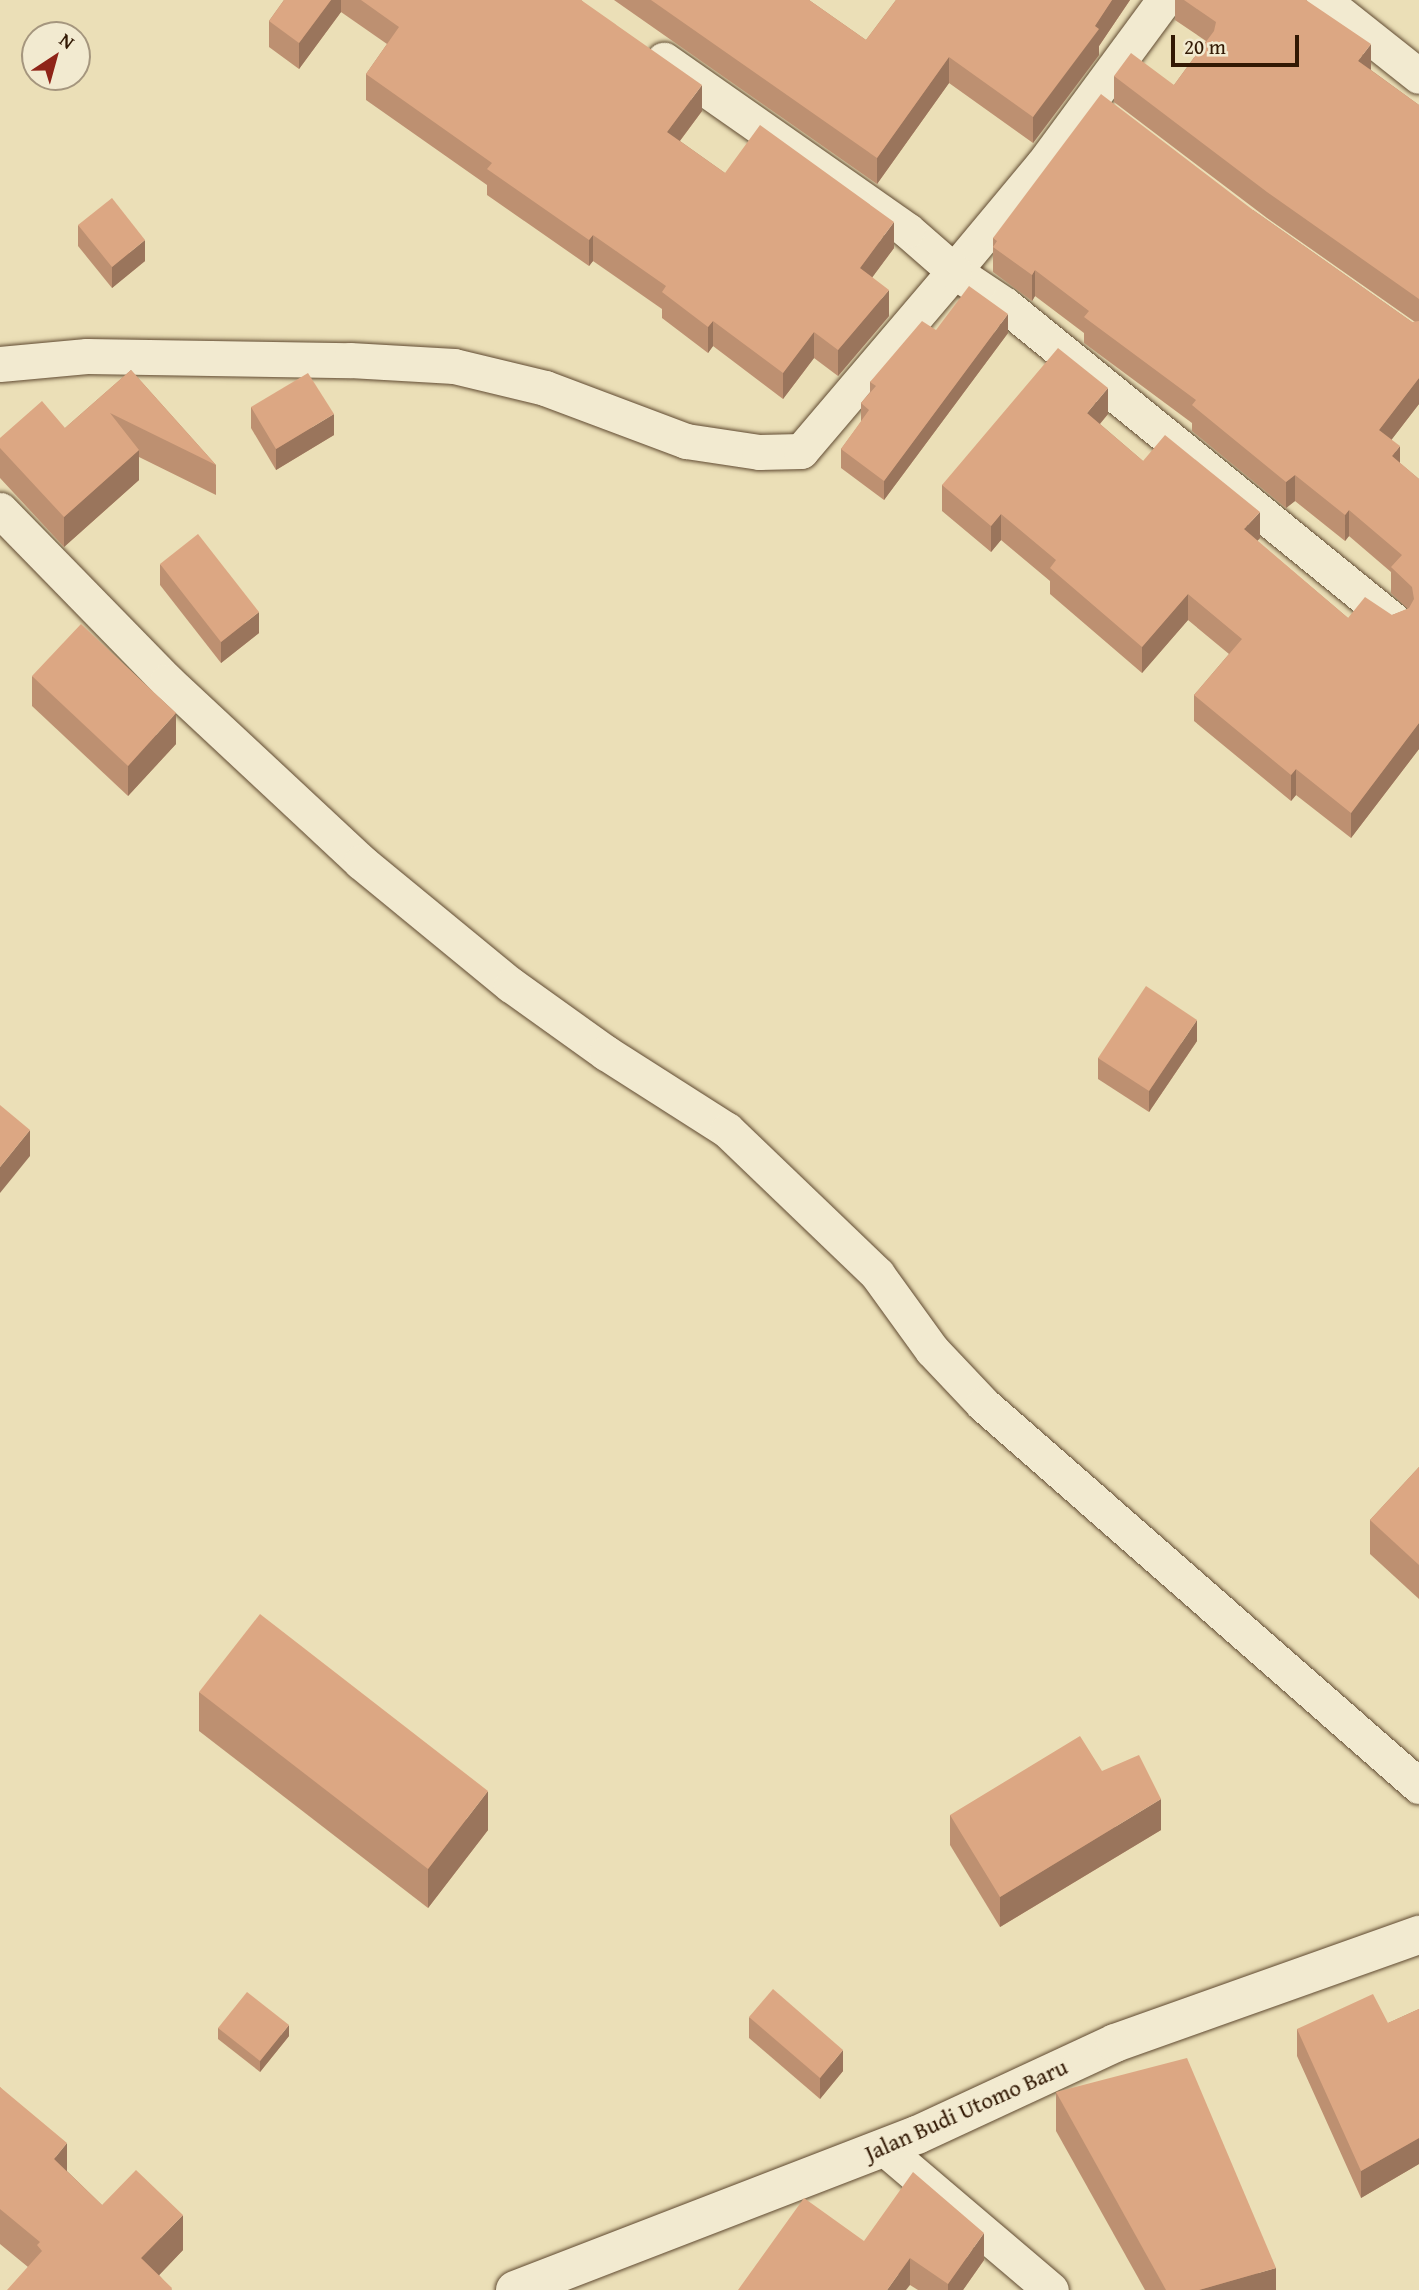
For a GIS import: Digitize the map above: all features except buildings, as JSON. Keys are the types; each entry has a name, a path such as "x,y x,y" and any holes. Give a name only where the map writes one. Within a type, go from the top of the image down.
{"street":[{"path":"0,364 100,356 350,360 454,366 545,388 686,441 759,452 801,451 1036,173 1164,0"},
{"path":"1323,0 1419,76"},
{"path":"634,38 907,230 954,271 1005,305 1394,621"},
{"path":"0,510 167,681 361,862 511,985 606,1054 727,1130 877,1274 932,1350 983,1404 1419,1786"},
{"name":"Jalan Budi Utomo Baru","path":"514,2290 884,2148 1115,2043 1419,1935"},
{"path":"884,2148 1051,2290"}]}
